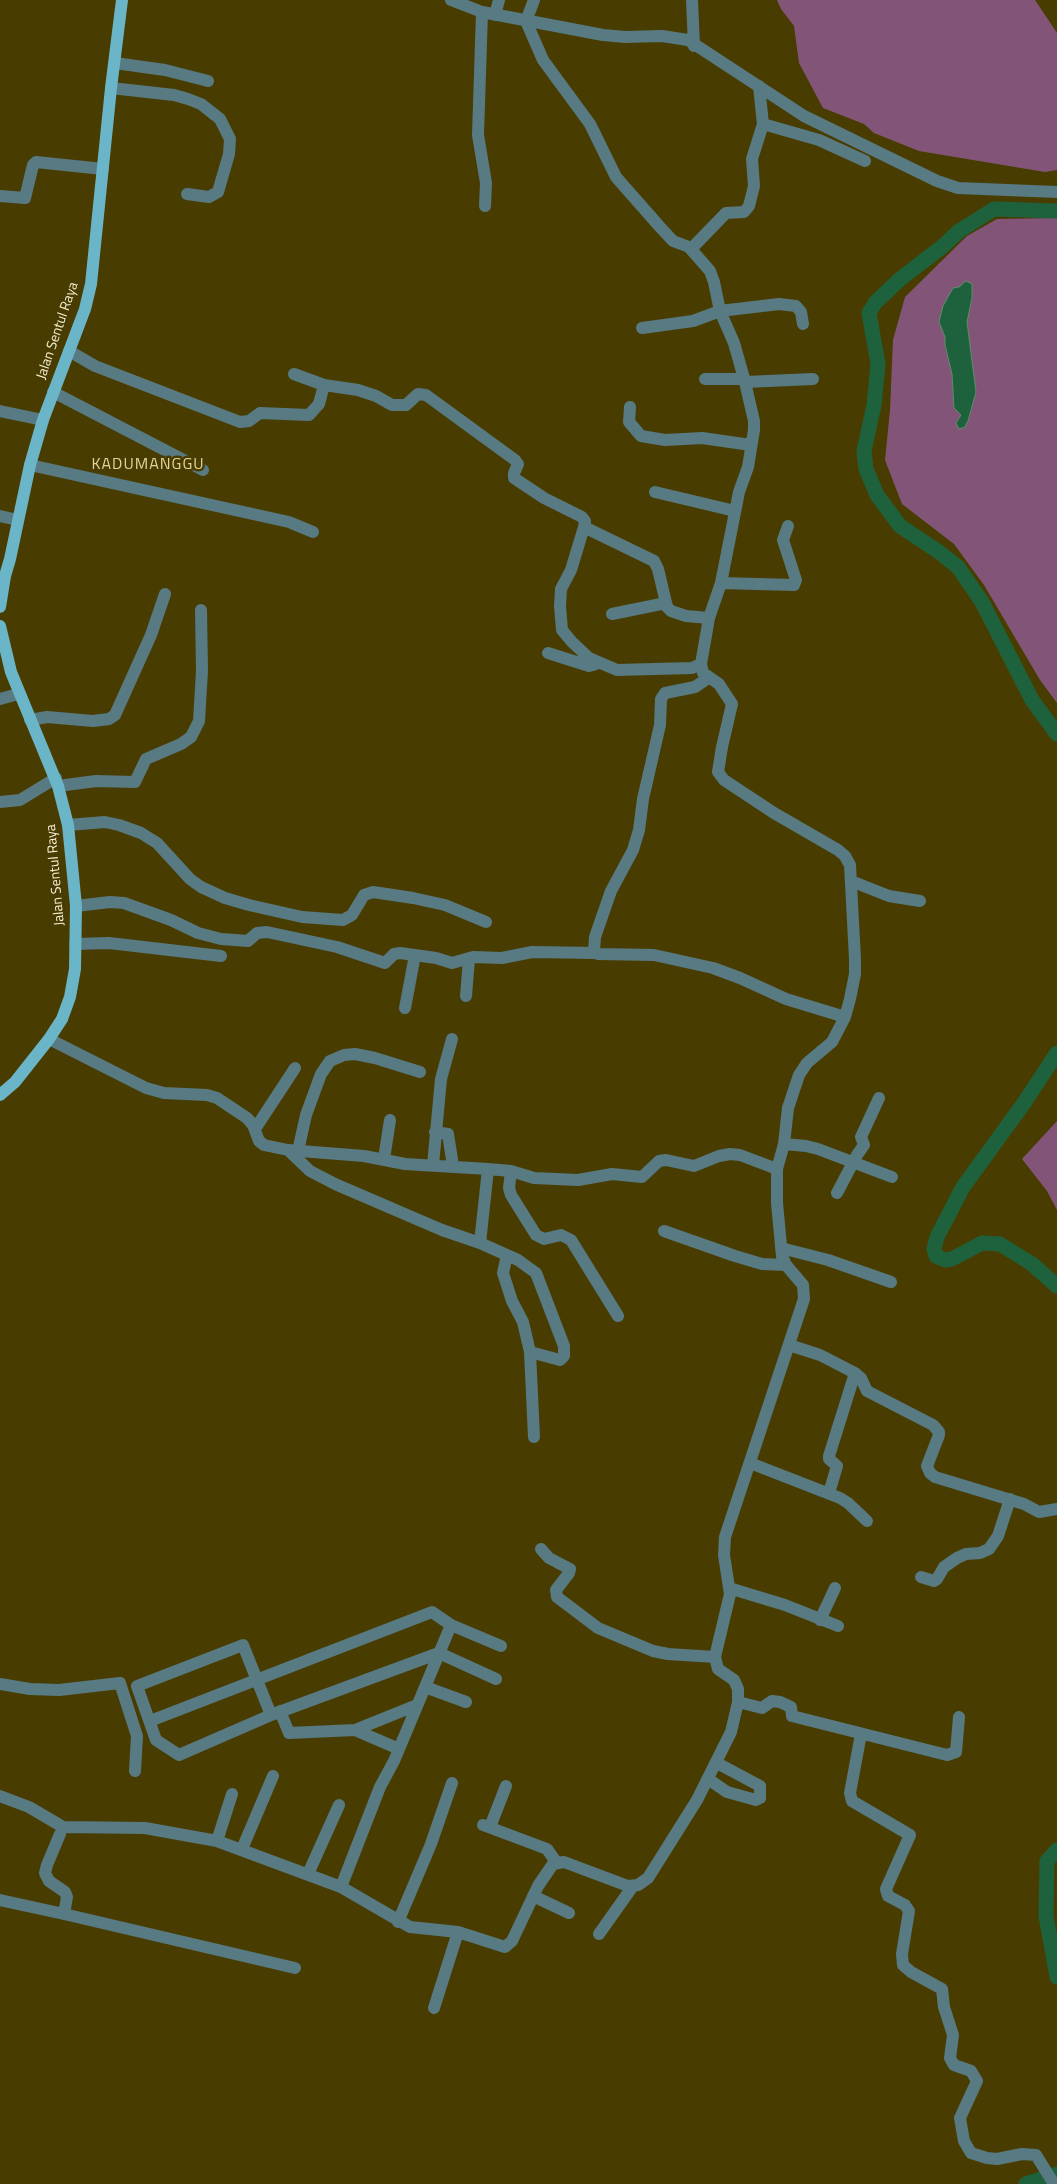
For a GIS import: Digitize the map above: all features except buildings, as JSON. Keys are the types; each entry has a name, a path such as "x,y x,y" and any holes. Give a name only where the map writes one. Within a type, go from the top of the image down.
{"main road":[{"name":"Jalan Sentul Raya","path":"0,607 5,576 30,465 43,420 85,309 91,284 122,0"},
{"name":"Jalan Sentul Raya","path":"0,626 7,660 18,694 57,782 68,824 76,906 75,969 70,997 62,1019 15,1082 0,1095"}],"street":[{"path":"451,0 489,13 613,36 673,37 688,40 694,46 804,116 937,181 958,188 1057,192"},
{"path":"485,206 486,183 480,158 478,109 489,13 499,0"},
{"path":"534,0 526,21 543,60 590,124 616,177 673,241 691,250 710,271 714,282 720,311 734,343 745,380 754,421 748,467 739,492 721,583 709,618 701,664 703,673 719,684 732,704 719,764 720,776 774,813 838,850 845,856 850,865 855,974 845,1017 832,1042 806,1063 799,1075 788,1108 784,1144 777,1170 776,1182 781,1248 786,1265 802,1285 804,1293 789,1345 725,1536 724,1554 729,1600 715,1657 718,1669 737,1684 738,1702 731,1732 717,1763 654,1872 642,1883 633,1886 599,1934"},
{"path":"692,0 694,46"},
{"path":"115,63 165,70 208,80"},
{"path":"691,250 726,213 733,211 744,212 749,206 754,186 752,159 763,124 758,86"},
{"path":"111,88 174,95 201,104 220,119 230,139 229,154 218,192 208,197 187,194"},
{"path":"763,124 819,140 865,161"},
{"path":"0,196 25,198 33,165 36,162 103,169"},
{"path":"642,328 693,321 720,311 790,304 796,306 801,312 803,324"},
{"path":"69,351 95,366 245,423 260,414 309,415 319,404 324,385"},
{"path":"294,374 324,385 358,390 387,402 406,405 418,394 426,395 515,460 518,464 514,478 544,498 582,517 585,521 584,527 571,570 561,589 560,606 562,630 580,652 617,670 692,668 701,664"},
{"path":"705,379 813,378"},
{"path":"54,392 203,470"},
{"path":"630,407 630,422 641,436 665,440 702,438 751,445"},
{"path":"0,410 43,420"},
{"path":"30,465 294,524 313,532"},
{"path":"655,492 735,511"},
{"path":"0,516 18,520"},
{"path":"721,583 794,585 796,580 783,540 788,526"},
{"path":"584,527 654,561 658,569 668,608 686,616 709,618"},
{"path":"30,720 47,717 93,721 109,719 115,714 151,635 165,594"},
{"path":"612,614 616,615 640,607 666,603"},
{"path":"0,802 20,800 57,782 96,780 135,782 146,759 181,744 191,737 199,721 202,671 201,610"},
{"path":"548,653 589,666 598,662"},
{"path":"595,953 593,946 595,937 611,891 633,850 639,830 643,799 660,725 661,699 665,694 688,689 708,678"},
{"path":"0,699 18,694"},
{"path":"68,824 106,822 119,824 141,833 157,844 190,878 202,887 225,898 249,905 302,917 343,920 352,915 364,895 373,892 445,905 486,922"},
{"path":"851,881 889,896 920,901"},
{"path":"76,906 110,902 124,903 171,920 198,933 221,939 248,941 256,933 267,932 337,947 385,963 394,954 416,955 452,963 469,959 502,958 532,952 654,955 713,968 740,978 786,1000 845,1017"},
{"path":"76,944 109,942 221,956"},
{"path":"405,1008 416,955"},
{"path":"466,996 469,959"},
{"path":"49,1038 151,1090 172,1094 206,1095 217,1098 248,1118 258,1139 264,1145 293,1151 364,1156 405,1164 511,1171 534,1178 578,1180 587,1180 612,1174 642,1177 662,1160 694,1166 719,1156 730,1154 740,1155 777,1170"},
{"path":"433,1165 441,1079 452,1038"},
{"path":"293,1151 321,1074 330,1061 344,1055 355,1054 420,1072"},
{"path":"254,1129 295,1068"},
{"path":"838,1193 852,1163 864,1144 861,1138 879,1098"},
{"path":"384,1159 390,1120"},
{"path":"435,1132 448,1134 453,1166"},
{"path":"784,1144 818,1149 892,1177"},
{"path":"293,1151 310,1171 335,1184 442,1230 480,1243 518,1260 536,1273 564,1346 564,1356 560,1360 530,1352"},
{"path":"480,1243 488,1169"},
{"path":"511,1171 511,1195 536,1236 544,1239 561,1235 571,1240 618,1316"},
{"path":"664,1231 762,1264 786,1265"},
{"path":"781,1248 828,1260 891,1282"},
{"path":"507,1255 503,1273 512,1301 523,1322 530,1352 534,1437"},
{"path":"789,1345 820,1356 855,1373 861,1378 867,1391 933,1425 939,1432 938,1442 927,1466 930,1473 935,1477 1042,1512 1057,1509"},
{"path":"828,1493 837,1466 828,1456 855,1373"},
{"path":"750,1462 828,1493 848,1503 867,1521"},
{"path":"921,1577 930,1580 937,1579 944,1567 957,1558 989,1549 998,1536 1010,1500"},
{"path":"541,1549 549,1558 570,1569 556,1590 557,1597 598,1628 653,1651 668,1654 715,1657"},
{"path":"729,1588 785,1604 838,1626"},
{"path":"820,1620 836,1588"},
{"path":"150,1721 432,1612 451,1624 501,1646"},
{"path":"341,1887 380,1787 399,1749 451,1624"},
{"path":"417,1705 355,1730 289,1733 276,1713 257,1679 244,1644 137,1686 156,1740 179,1755 276,1713 439,1653 496,1679"},
{"path":"0,1684 30,1689 59,1690 120,1684 136,1736 135,1770"},
{"path":"425,1687 466,1702"},
{"path":"738,1702 762,1708 772,1701 780,1702 791,1708 792,1716 951,1756 958,1749 959,1717"},
{"path":"355,1730 399,1749"},
{"path":"861,1734 850,1798 854,1804 910,1835 886,1893 905,1905 909,1910 902,1954 903,1966 942,1989 944,2007 953,2035 950,2058 954,2065 971,2071 977,2082 960,2118 964,2140 971,2153 977,2156 997,2159 1033,2154 1039,2159 1054,2183"},
{"path":"708,1779 727,1792 756,1800 760,1798 760,1786 717,1763"},
{"path":"242,1849 273,1776"},
{"path":"398,1922 431,1844 452,1783"},
{"path":"506,1786 486,1826 547,1849 556,1862"},
{"path":"217,1840 232,1794"},
{"path":"0,1796 29,1807 62,1830 145,1828 217,1840 341,1887 398,1922 419,1928 458,1932 501,1947 508,1946 512,1942 543,1877 556,1862 564,1862 633,1886"},
{"path":"308,1874 340,1805"},
{"path":"62,1830 45,1873 49,1881 65,1892 67,1897 64,1914"},
{"path":"533,1896 569,1913"},
{"path":"0,1900 295,1968"},
{"path":"434,2008 458,1932"}],"shaded area":[{"path":"777,0 1035,0 1057,33 1057,170 1045,172 919,151 874,133 864,124 823,108 799,63 794,26 781,9"},
{"path":"1057,218 1057,703 1040,680 984,585 954,544 902,504 885,460 890,410 893,340 905,297 967,236 997,219"},
{"path":"966,281 972,284 972,298 967,322 976,392 968,421 965,427 959,429 956,423 961,415 954,408 952,374 945,337 939,322 943,306 953,288 959,287"},
{"path":"1057,1121 1057,1210 1047,1191 1022,1159"}],"waterway":[{"path":"1057,211 994,209 959,231 899,280 875,303 869,313 878,364 874,405 864,451 866,469 877,495 900,526 958,567 982,602 1032,700 1057,734"},
{"path":"1057,1053 1024,1103 963,1187 937,1237 934,1249 936,1256 945,1260 952,1259 982,1243 1000,1244 1032,1264 1057,1286"},
{"path":"1057,1850 1047,1861 1046,1916 1057,1977"},
{"path":"1026,2184 1057,2174"}],"district":[{"name":"KADUMANGGU","path":"148,465"}]}
